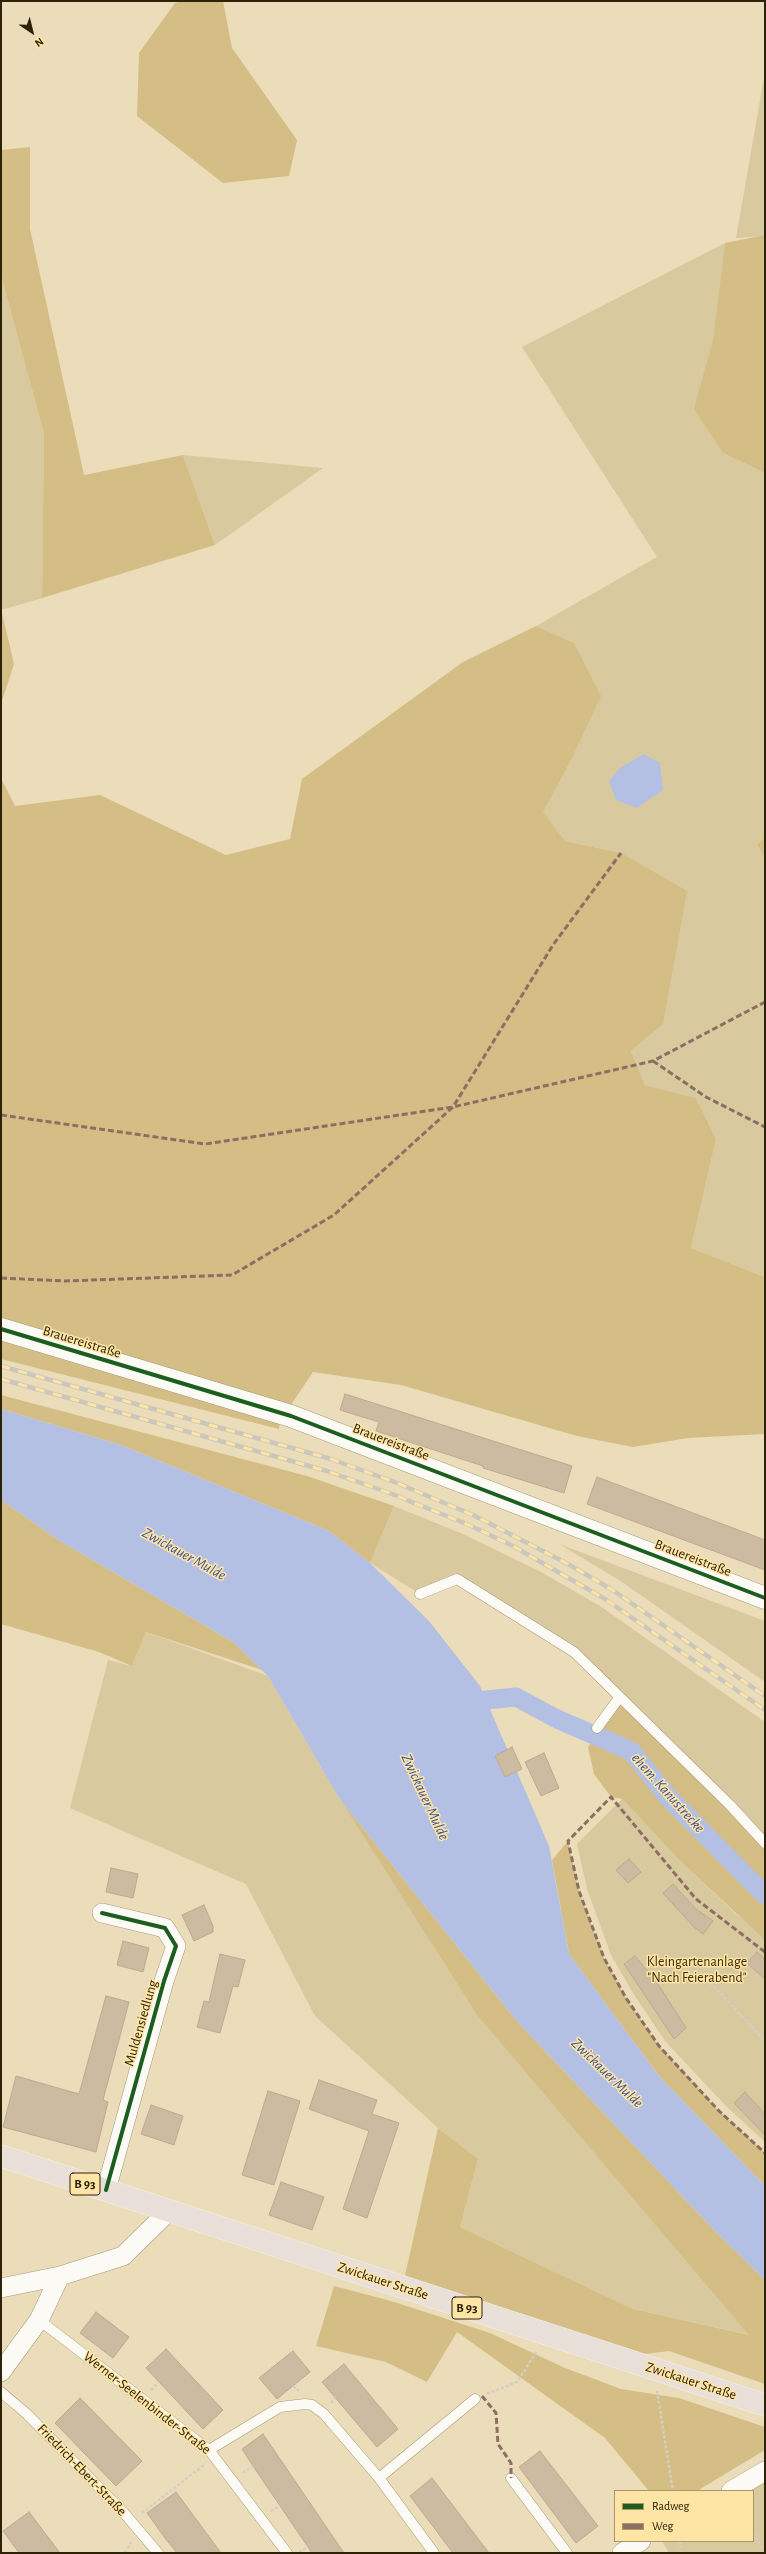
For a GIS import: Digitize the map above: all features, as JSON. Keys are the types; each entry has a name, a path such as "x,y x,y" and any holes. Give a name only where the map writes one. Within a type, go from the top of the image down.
{"main road":[{"name":"Zwickauer Straße","path":"1,2156 765,2405"}],"street":[{"name":"Brauereistraße","path":"1,1329 291,1416 765,1598"},
{"name":"Muldensiedlung","path":"102,1913 165,1928 176,1946 162,1989 106,2190"},
{"path":"1,2288 60,2276 123,2256 169,2211"},
{"path":"1,2372 39,2320 60,2276"},
{"path":"733,2490 765,2471"},
{"path":"622,2553 639,2542"}],"lane":[{"path":"420,1594 457,1579 574,1652 619,1698 730,1805 765,1843"},
{"path":"597,1728 619,1698"},
{"name":"Werner-Seelenbinder-Straße","path":"39,2320 209,2450 287,2553"},
{"name":"Friedrich-Ebert-Straße","path":"1,2392 27,2414 132,2521 158,2553"},
{"path":"379,2478 475,2399"},
{"path":"209,2450 280,2407 305,2404 312,2406 324,2414 379,2478 434,2553"},
{"path":"511,2478 567,2553"}],"path":[{"path":"707,1979 765,2041"},
{"path":"475,2399 517,2382 548,2335"},
{"path":"654,2369 673,2490"},
{"path":"132,2521 192,2473"},
{"path":"754,2535 765,2553"},
{"path":"680,2542 681,2553"},
{"path":"297,2553 308,2547"}],"green space":[{"path":"765,72 765,236 736,238"},
{"path":"725,243 713,339 695,409 723,453 765,473 765,837 757,845 765,858 765,1277 691,1248 716,1139 696,1098 645,1085 631,1051 663,1024 621,853 565,841 542,812 569,764 574,643 536,626 657,557 522,347"},
{"path":"1,275 44,434 42,598 1,610"},
{"path":"183,455 323,468 215,545"},
{"path":"394,1506 463,1534 541,1572 600,1606 765,1722 765,1843 574,1652 457,1579 420,1594 370,1563"},
{"path":"559,1544 765,1621 765,1682 619,1580"},
{"path":"146,1632 268,1676 339,1798 478,2015 750,2335 633,2309 460,2227 478,2159 438,2128 315,2016 246,1884 70,1808 108,1660 132,1666"},
{"name":"Kleingartenanlage \"Nach Feierabend\"","path":"623,1798 679,1860 736,1914 765,1936 765,2142 725,2105 665,2041 633,1993 611,1955 587,1889 577,1844"},
{"path":"765,2471 765,2553 669,2553 663,2542 754,2542 754,2490 733,2490"}],"shaded area":[{"path":"183,1 223,1 232,48 297,140 289,176 223,183 137,116 139,53 175,3"},
{"path":"30,147 30,229 84,475 183,455 215,545 42,598 44,434 1,275 1,150"},
{"path":"765,235 765,473 723,453 694,409 713,339 725,243"},
{"path":"1,609 14,664 1,704"},
{"path":"536,626 574,643 601,696 569,764 543,812 565,841 621,853 687,891 663,1024 631,1051 645,1085 696,1098 716,1139 691,1248 765,1277 765,1434 688,1438 633,1447 577,1436 401,1385 313,1372 280,1421 279,1429 1,1359 1,778 15,806 100,795 226,855 290,839 302,779 463,662"},
{"path":"765,837 765,858 757,845"},
{"path":"1,1395 307,1476 394,1506 370,1563 329,1531 121,1445 1,1409"},
{"path":"1,1500 60,1541 233,1642 262,1670 146,1632 132,1666 99,1652 1,1624"},
{"path":"619,1698 765,1843 765,1940 679,1860 623,1799 611,1797 594,1774 588,1747"},
{"path":"339,1798 515,2019 714,2230 765,2280 765,2384 669,2351 637,2355 404,2280 438,2128 478,2159 460,2227 633,2309 749,2335 478,2016"},
{"path":"568,1841 579,1891 604,1958 626,1998 659,2046 719,2111 765,2153 765,2186 659,2076 569,1954 552,1860"},
{"path":"334,2286 391,2301 490,2333 565,2368 621,2389 679,2398 765,2427 765,2450 699,2490 648,2490 605,2438 457,2332 427,2382 386,2362 316,2346"}],"water":[{"path":"644,754 660,763 663,790 637,808 616,800 609,781 620,768"},
{"name":"Zwickauer Mulde","path":"1,1409 121,1445 329,1531 370,1563 429,1621 480,1686 549,1846 569,1954 659,2076 765,2186 765,2280 714,2230 515,2019 339,1798 268,1676 233,1642 60,1541 1,1500"}],"building":[{"path":"345,1394 572,1466 564,1493 483,1468 483,1466 376,1431 379,1422 340,1410"},
{"path":"597,1477 765,1540 765,1570 587,1504"},
{"path":"512,1747 522,1769 505,1777 495,1756"},
{"path":"544,1753 559,1788 541,1796 525,1762"},
{"path":"629,1859 641,1872 628,1883 616,1870"},
{"path":"111,1868 138,1874 133,1898 106,1892"},
{"path":"673,1884 696,1909 713,1921 703,1934 694,1927 663,1893"},
{"path":"204,1905 213,1926 213,1932 194,1941 182,1915"},
{"path":"123,1941 149,1948 143,1972 117,1965"},
{"path":"757,1952 765,1959 765,1979 747,1963"},
{"path":"220,1954 245,1960 238,1987 233,1986 220,2033 197,2027 204,2001 209,2002"},
{"path":"635,1956 658,1984 686,2028 674,2039 624,1964"},
{"path":"106,1996 129,2002 103,2100 108,2102 96,2152 3,2127 16,2076 79,2094"},
{"path":"319,2080 377,2100 372,2114 399,2123 367,2218 343,2209 369,2131 309,2109"},
{"path":"268,2091 300,2101 274,2185 242,2175"},
{"path":"745,2092 765,2114 765,2135 734,2103"},
{"path":"151,2105 183,2116 174,2145 141,2134"},
{"path":"281,2182 324,2197 312,2230 269,2215"},
{"path":"96,2312 129,2337 113,2358 80,2333"},
{"path":"166,2349 223,2410 203,2429 146,2368"},
{"path":"293,2351 310,2372 277,2399 259,2378"},
{"path":"344,2364 398,2429 377,2447 322,2382"},
{"path":"80,2398 142,2461 116,2486 55,2423"},
{"path":"263,2434 344,2553 312,2553 242,2449"},
{"path":"540,2451 598,2526 576,2543 519,2467"},
{"path":"432,2478 489,2553 453,2553 410,2496"},
{"path":"176,2492 221,2553 177,2553 165,2538 147,2513"},
{"path":"29,2512 60,2553 19,2553 3,2531"}],"waterway":[{"name":"ehem. Kanustrecke","path":"486,1700 516,1697 557,1719 631,1751 669,1798 765,1895"}],"railway":[{"path":"1,1366 331,1459 397,1483 473,1515 568,1564 611,1589 765,1696"},
{"path":"1,1379 327,1471 392,1494 469,1525 513,1546 605,1599 765,1710"}],"marked path":[{"path":"1,1278 65,1281 232,1275 334,1215 453,1107 553,945 621,853"},
{"path":"1,1115 205,1144 453,1107 653,1061 765,1002"},
{"path":"653,1061 706,1097 765,1127"},
{"path":"765,1952 696,1899 611,1797 568,1841 579,1891 604,1958 626,1998 659,2046 719,2111 765,2153"},
{"path":"482,2396 496,2413 498,2444 511,2463 511,2478"}],"cycle path":[{"path":"1,1329 291,1416 765,1598"},
{"path":"102,1913 165,1928 176,1946 164,1981 106,2190"}]}
